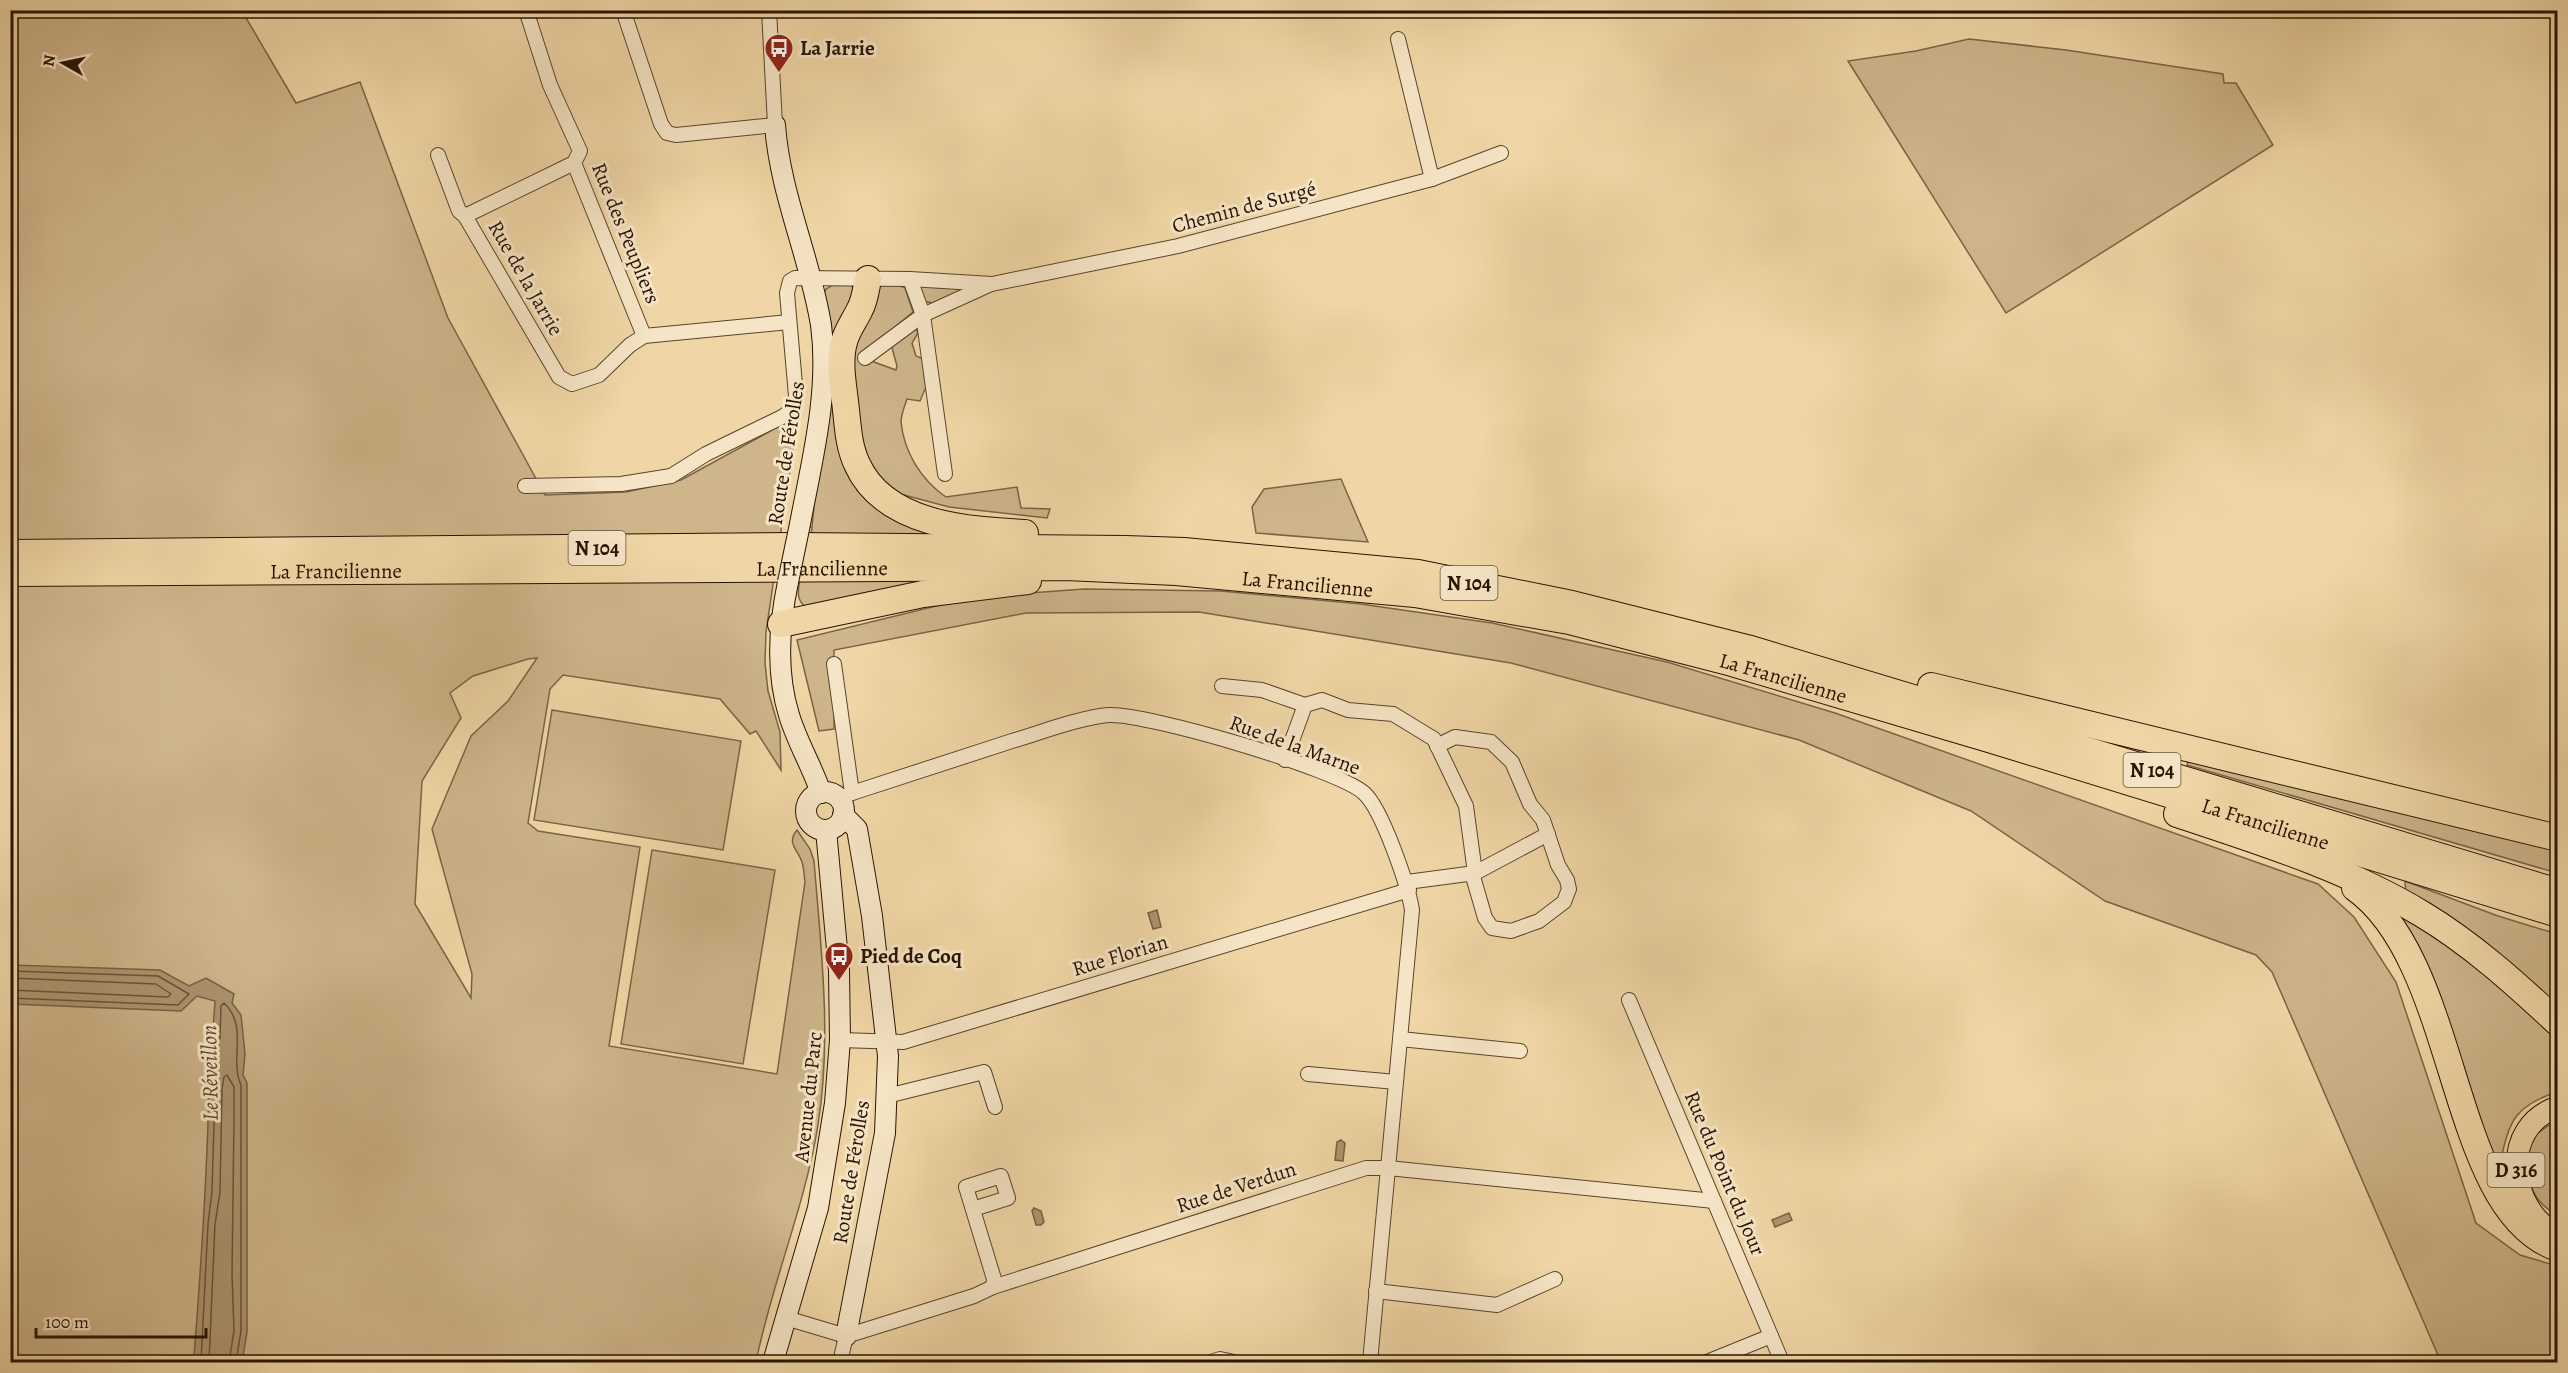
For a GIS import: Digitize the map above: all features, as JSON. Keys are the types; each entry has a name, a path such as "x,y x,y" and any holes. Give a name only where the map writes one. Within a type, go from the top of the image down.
{"highway":[{"path":"868,279 862,304 843,343 842,373 853,454 865,478 879,494 903,510 945,523 1007,532 1156,541 1180,561"},
{"name":"La Francilienne","path":"10,553 795,546 1418,573 1572,604 1747,648 2558,892"},
{"path":"781,624 923,594 1048,579 1129,579 1180,561"},
{"name":"La Francilienne","path":"10,573 1066,567 1180,561 1415,594 1569,621 1732,663 1989,739 2558,914"},
{"path":"1747,648 1770,645 2558,838"},
{"path":"1989,739 2011,759 2255,840 2366,884 2424,915 2500,970 2558,1023"},
{"path":"2323,866 2373,902 2406,947 2425,991 2491,1180 2502,1200 2530,1233 2558,1248"}],"main road":[{"name":"D 316","path":"2558,1107 2541,1115 2532,1124 2518,1150 2516,1168 2520,1193 2531,1214 2542,1226 2558,1235"}],"street":[{"name":"Rue des Peupliers","path":"526,10 550,85 580,152 574,163 644,336 789,322"},
{"path":"623,10 666,133 676,135 775,125"},
{"name":"Route de Férolles","path":"769,10 775,125 787,198 821,326 822,381 818,434 781,624 781,660 789,716 857,829 872,916 887,1041 885,1133 840,1362"},
{"path":"1398,39 1432,179"},
{"name":"Chemin de Surgé","path":"865,358 923,315 992,284 1178,246 1432,179 1502,153"},
{"path":"438,155 459,211 465,216"},
{"name":"Rue de la Jarrie","path":"574,163 465,216 560,377 572,384 599,375 630,345 644,336"},
{"path":"525,486 621,484 671,476 706,454 784,416 793,408 796,396 787,292 790,281 795,278 809,277"},
{"name":"Chemin de Surgé","path":"809,277 910,279 992,284"},
{"path":"910,279 923,315 945,474"},
{"name":"Route de Férolles","path":"834,664 839,800"},
{"path":"1221,686 1262,690 1305,705 1322,700 1348,710 1393,714 1434,739 1437,746 1467,807 1474,873 1485,918 1492,928 1511,931 1539,921 1564,902 1569,889 1544,820 1530,804 1512,762 1491,742 1455,737 1437,746"},
{"path":"1285,760 1305,705"},
{"name":"Rue de la Marne","path":"839,800 1034,734 1109,715 1173,724 1328,775 1364,793 1375,809 1408,886 1412,910 1370,1362"},
{"path":"811,798 839,800 837,826 826,830 815,828 806,813 811,798"},
{"name":"Avenue du Parc","path":"774,1362 818,1208 835,1104 840,1040 839,971 826,830"},
{"path":"1474,873 1548,834"},
{"name":"Rue Florian","path":"840,1040 903,1042 1408,886 1474,873"},
{"name":"Rue du Point du Jour","path":"1629,1000 1782,1362"},
{"path":"1400,1040 1520,1051"},
{"path":"887,1096 984,1072 995,1107"},
{"path":"1308,1074 1396,1082"},
{"name":"Rue de Verdun","path":"846,1336 964,1300 993,1287 1366,1168 1388,1168 1714,1201"},
{"path":"974,1209 994,1279 993,1287"},
{"path":"1376,1291 1497,1305 1556,1279"},
{"path":"786,1318 846,1336"},
{"path":"1707,1362 1771,1336"},
{"path":"1211,1362 1220,1359 1234,1362"}],"shaded area":[{"path":"10,11 242,11 296,103 360,82 448,318 545,495 626,492 681,480 798,416 766,632 765,663 768,691 780,732 781,770 756,731 750,734 720,699 563,675 550,689 528,823 538,831 640,847 609,1046 777,1074 805,882 802,862 793,843 797,830 810,849 814,861 822,960 825,1026 818,1125 805,1185 756,1362 11,1362","holes":["537,658 508,701 471,736 432,829 472,974 471,998 415,904 422,781 461,718 450,693 473,676"]},
{"path":"1969,39 2066,50 2223,74 2224,83 2236,83 2273,145 2006,313 1848,61 1916,51"},
{"path":"834,284 849,284 860,293 852,318 858,475 972,535 811,537 817,475 822,298 826,289"},
{"path":"897,284 905,288 913,312 866,351 874,362 896,370 891,344 915,327 918,333 912,343 916,356 923,359 926,387 920,401 907,399 901,422 906,444 915,464 929,482 946,497 1017,487 1021,508 1050,509 1047,518 949,507 889,491 864,465 848,362 877,286"},
{"path":"963,284 964,289 933,303 922,301 920,286"},
{"path":"1341,479 1368,542 1256,533 1252,507 1264,489"},
{"path":"800,579 998,579 812,611 800,601 798,589"},
{"path":"1084,589 1221,591 1361,604 1492,623 1667,662 1835,713 2318,884 2354,917 2396,982 2476,1223 2520,1255 2557,1266 2557,1362 2441,1362 2272,972 2256,955 2105,901 1971,811 1799,740 1511,663 1199,612 1026,613 834,650 834,729 819,731 797,640 973,597"},
{"path":"552,710 741,741 723,850 534,820"},
{"path":"2189,757 2557,849 2557,873 2187,765"},
{"path":"652,850 775,870 743,1064 621,1044"},
{"path":"2405,881 2498,916 2557,934 2557,1007 2406,895"},
{"path":"2403,912 2426,926 2557,1034 2557,1092 2532,1102 2517,1116 2507,1135 2501,1161 2491,1161 2398,922"},
{"path":"2557,1119 2557,1215 2546,1208 2533,1192 2529,1162 2530,1139"}],"water":[{"path":"1157,910 1161,927 1153,929 1148,913"},
{"path":"11,965 160,970 189,986 206,978 234,994 232,1003 241,1015 245,1054 243,1075 247,1083 247,1332 242,1362 196,1362 194,1356 215,1001 197,996 181,1011 11,1004"},
{"path":"1341,1140 1345,1143 1343,1161 1335,1160 1337,1142"},
{"path":"1034,1208 1041,1211 1044,1222 1041,1225 1036,1225 1032,1211"},
{"path":"1789,1213 1792,1220 1775,1227 1772,1220"}],"place":[{"name":"La Jarrie","path":"779,74"},
{"name":"Pied de Coq","path":"839,982"}],"water label":[{"name":"Le Réveillon","path":"210,1073"}]}
